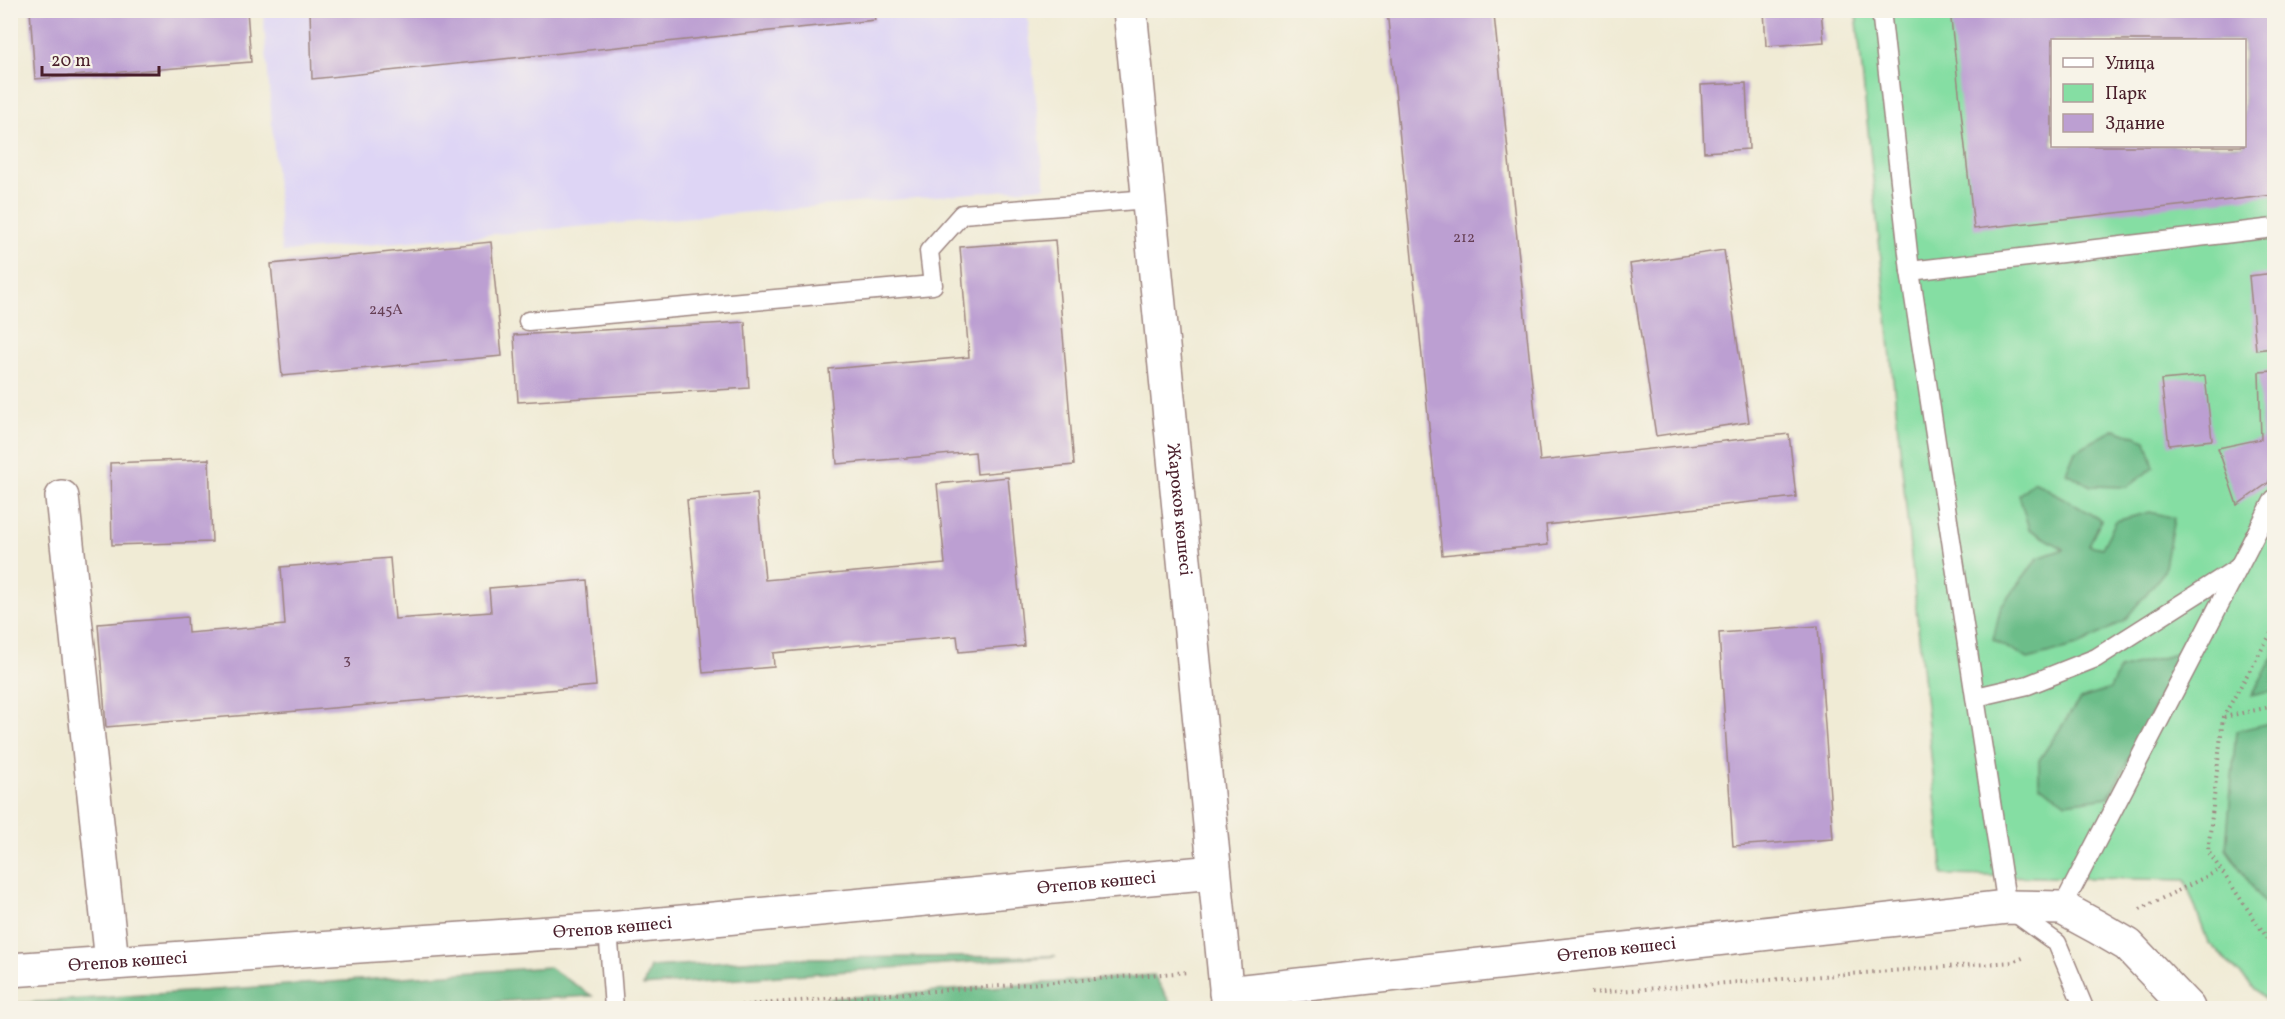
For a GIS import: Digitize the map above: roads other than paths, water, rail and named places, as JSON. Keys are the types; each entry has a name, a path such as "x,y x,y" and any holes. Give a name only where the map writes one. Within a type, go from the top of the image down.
{"street":[{"name":"Жароков көшесі","path":"1130,10 1227,1001"},
{"path":"62,497 112,962"},
{"name":"Өтепов көшесі","path":"10,970 608,928 1214,872"},
{"name":"Өтепов көшесі","path":"1227,1001 2007,906 2062,908"},
{"path":"2062,908 2128,945 2188,1008"}],"lane":[{"path":"1881,10 1910,271 2007,906 2057,944 2084,1008"},
{"path":"528,321 933,285 929,251 962,214 1148,199"},
{"path":"1910,271 2274,228"},
{"path":"2062,908 2274,499"},
{"path":"1976,696 2028,685 2096,658 2238,568"},
{"path":"608,928 614,1008"}]}
